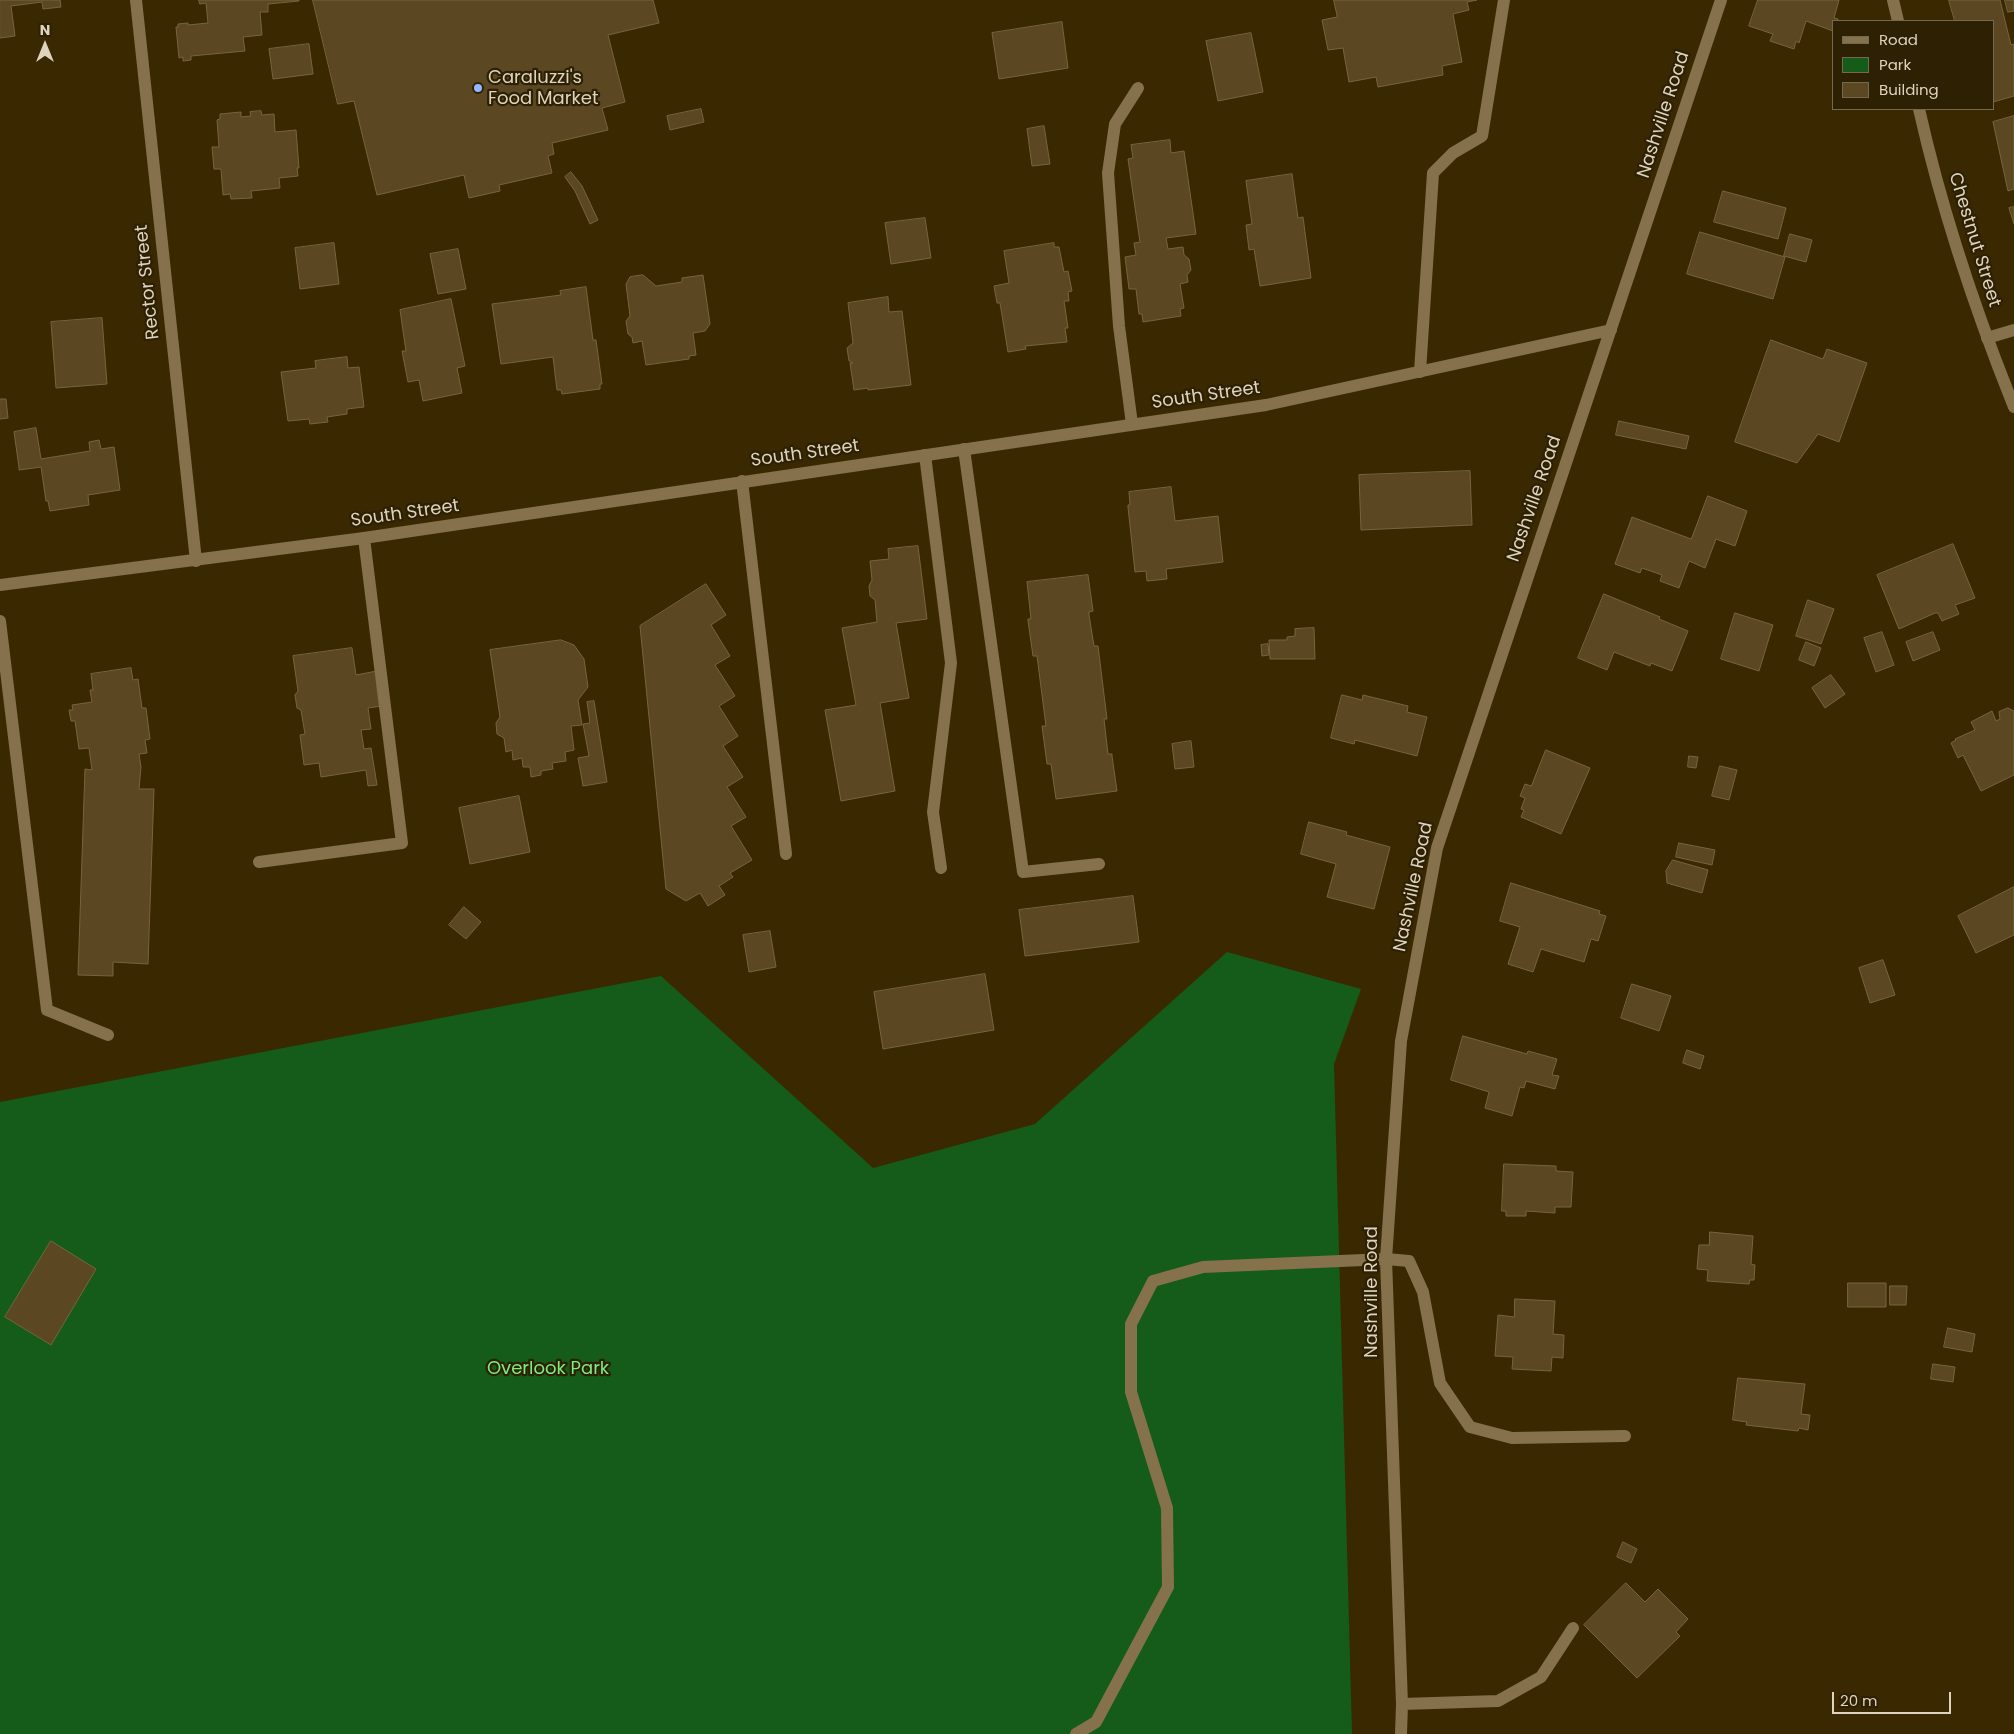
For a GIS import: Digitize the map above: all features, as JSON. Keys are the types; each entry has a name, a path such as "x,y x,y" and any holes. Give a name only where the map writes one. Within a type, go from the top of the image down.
{"street":[{"name":"Rector Street","path":"136,0 196,561"},
{"path":"1420,372 1432,173 1453,153 1482,136 1504,0"},
{"name":"Nashville Road","path":"1401,1734 1402,1704 1386,1259 1401,1041 1436,848 1721,0"},
{"path":"1893,0 1898,20"},
{"path":"1132,424 1119,326 1108,173 1115,124 1138,88"},
{"name":"Chestnut Street","path":"1919,110 1956,247 1986,338 2014,407"},
{"name":"South Street","path":"0,584 196,561 364,538 1266,405 1611,330"},
{"path":"1986,338 2014,330"},
{"path":"964,449 1023,872 1099,864"},
{"path":"925,455 952,663 933,812 940,868"},
{"path":"742,481 786,854"},
{"path":"259,862 402,842 364,538"},
{"path":"0,621 47,1010 108,1035"},
{"path":"1076,1734 1096,1722 1168,1587 1167,1508 1132,1392 1132,1324 1153,1281 1203,1267 1386,1259 1409,1261 1423,1292 1440,1383 1470,1426 1512,1438 1626,1436"},
{"path":"1402,1704 1498,1701 1541,1677 1573,1628"}],"green space":[{"name":"Overlook Park","path":"1227,952 1361,989 1334,1064 1352,1734 0,1734 0,1102 661,976 873,1168 1035,1124"}],"building":[{"path":"0,0 60,0 61,7 43,9 42,2 11,6 15,36 0,38"},
{"path":"199,0 299,1 268,4 268,12 260,12 262,35 243,37 245,51 191,56 191,60 183,61 183,57 179,58 176,27 178,27 178,24 208,23 206,3 200,4"},
{"name":"Caraluzzi's Food Market","path":"313,0 653,0 659,23 608,35 625,102 602,108 608,130 552,143 554,154 548,156 552,173 499,185 500,191 469,198 464,175 377,195 354,101 338,104"},
{"path":"1334,0 1477,0 1467,2 1469,10 1453,14 1462,62 1442,66 1443,75 1378,87 1376,77 1349,82 1343,48 1328,50 1322,20 1337,17"},
{"path":"1758,0 1839,0 1834,18 1838,20 1832,20 1832,31 1806,21 1799,43 1796,41 1794,49 1770,41 1773,34 1749,26"},
{"path":"1949,0 2000,0 2011,45 2014,44 2014,96 1994,102 1994,20 1955,20"},
{"path":"2005,0 2014,0 2014,11 2008,12"},
{"path":"1062,22 1068,68 999,79 992,33"},
{"path":"1251,33 1263,92 1218,101 1206,41"},
{"path":"309,44 313,74 273,79 269,49"},
{"path":"701,109 704,122 670,130 667,116"},
{"path":"261,111 262,115 274,114 275,132 296,130 298,176 279,178 280,188 251,191 252,198 231,199 230,194 223,195 221,169 214,169 212,147 219,147 217,120 220,119 220,114 241,112 241,117 251,116 250,112"},
{"path":"2014,116 2014,189 2008,191 1993,122"},
{"path":"1044,126 1050,164 1032,166 1027,129"},
{"path":"1170,140 1171,153 1184,151 1196,234 1166,238 1168,249 1183,247 1184,255 1189,259 1191,270 1187,275 1188,282 1180,284 1184,308 1180,309 1181,316 1143,322 1142,314 1139,314 1136,289 1129,289 1125,257 1136,255 1134,243 1140,242 1128,159 1133,158 1131,145"},
{"path":"571,172 582,186 598,220 590,224 575,191 565,177"},
{"path":"1292,174 1298,218 1303,217 1311,278 1260,286 1254,249 1249,250 1246,225 1252,224 1246,181"},
{"path":"1723,191 1786,208 1778,239 1714,222"},
{"path":"2014,207 2014,224 2009,208"},
{"path":"925,218 931,258 891,264 885,223"},
{"path":"1700,232 1785,257 1773,299 1687,274"},
{"path":"1790,234 1812,240 1806,262 1784,256"},
{"path":"334,243 339,284 300,289 295,248"},
{"path":"1054,243 1054,247 1059,247 1064,272 1068,271 1072,291 1068,292 1069,301 1064,301 1068,328 1065,328 1067,342 1025,346 1026,349 1008,352 1000,303 997,303 994,286 1009,283 1004,251"},
{"path":"458,249 466,289 438,294 430,254"},
{"path":"643,275 656,286 682,282 682,278 703,275 710,324 705,331 693,333 696,355 689,356 689,359 646,365 642,341 633,343 632,337 628,334 626,321 630,316 626,284 630,277"},
{"path":"586,287 593,340 596,340 602,384 600,384 600,389 562,394 561,390 557,390 553,357 501,364 492,304 561,295 560,291"},
{"path":"888,297 889,312 902,311 911,385 854,390 850,363 853,363 849,361 847,348 853,343 848,303"},
{"path":"451,299 465,366 457,368 462,393 423,401 419,380 408,382 402,351 406,351 400,310"},
{"path":"102,318 107,384 56,388 51,322"},
{"path":"1771,340 1823,359 1827,349 1867,363 1839,442 1818,434 1797,463 1735,442"},
{"path":"347,357 348,368 359,367 364,407 347,409 347,414 327,417 328,422 310,424 309,419 288,421 281,372 316,368 315,361"},
{"path":"0,399 6,399 8,418 0,419"},
{"path":"1619,421 1689,436 1686,449 1616,435"},
{"path":"36,428 41,459 90,451 89,442 99,440 101,449 114,447 120,490 88,495 89,505 50,511 48,501 46,501 41,467 19,470 14,432"},
{"path":"1470,471 1472,525 1361,530 1359,475"},
{"path":"1171,487 1175,521 1218,516 1223,562 1166,569 1167,579 1147,581 1146,571 1135,572 1128,507 1130,505 1129,492"},
{"path":"1708,496 1747,511 1735,546 1716,539 1705,568 1689,561 1679,588 1660,581 1662,575 1642,568 1640,573 1615,564 1632,517 1691,539"},
{"path":"1953,544 1975,598 1955,605 1959,614 1942,621 1938,613 1935,613 1899,629 1877,575"},
{"path":"918,546 927,619 896,623 909,698 880,703 895,791 841,801 825,710 856,705 842,628 877,622 875,600 870,596 869,586 872,580 870,561 889,559 888,549"},
{"path":"1088,575 1093,611 1089,612 1089,615 1094,646 1098,646 1107,719 1104,719 1108,754 1112,754 1117,791 1056,799 1051,764 1047,764 1042,726 1046,726 1037,656 1033,656 1028,621 1028,619 1031,619 1027,582"},
{"path":"706,584 726,615 711,625 730,656 715,665 735,696 719,706 738,736 723,746 743,777 727,787 746,817 731,826 752,860 730,873 733,877 719,886 725,895 708,906 700,893 686,901 666,889 640,626"},
{"path":"1604,594 1660,617 1659,619 1688,631 1672,671 1651,663 1650,666 1614,652 1607,670 1578,658"},
{"path":"1808,600 1834,609 1821,644 1796,636"},
{"path":"1735,613 1773,625 1759,671 1721,659"},
{"path":"1314,628 1315,659 1270,659 1269,640 1287,640 1287,637 1295,636 1295,629"},
{"path":"1882,632 1894,665 1876,672 1864,638"},
{"path":"1933,632 1940,650 1913,661 1906,642"},
{"path":"561,640 574,645 584,659 588,687 578,700 582,725 571,726 574,750 565,752 566,761 552,763 553,769 541,771 541,775 531,777 530,767 523,767 522,758 513,760 512,750 506,752 504,738 497,734 496,723 500,717 490,650"},
{"path":"1806,642 1821,648 1814,666 1799,660"},
{"path":"1268,644 1269,655 1262,656 1261,645"},
{"path":"352,648 356,675 377,671 382,706 368,708 371,729 361,730 364,749 371,748 377,785 368,786 366,770 321,777 319,763 304,765 300,735 305,734 301,710 297,708 295,695 298,691 293,656"},
{"path":"131,668 133,680 138,679 142,708 146,708 150,739 145,740 147,753 139,754 141,767 139,789 154,789 148,964 113,962 113,976 78,975 85,769 92,770 89,748 79,749 75,721 71,721 69,710 73,710 72,705 92,702 90,690 93,690 91,674"},
{"path":"1831,675 1845,694 1825,708 1812,688"},
{"path":"1342,695 1362,700 1363,695 1408,706 1407,712 1427,717 1417,756 1355,740 1354,744 1331,738"},
{"path":"594,701 607,782 583,786 578,758 589,756 583,724 590,723 587,702"},
{"path":"2008,708 2014,711 2014,775 1981,791 1963,755 1958,758 1951,743 1955,739 1975,730 1971,722 1992,711 1996,721 2000,719 1999,712"},
{"path":"1191,741 1194,767 1175,769 1172,744"},
{"path":"1546,750 1590,768 1561,834 1521,817 1524,810 1521,809 1525,798 1520,796 1525,784 1531,786"},
{"path":"1689,756 1698,757 1696,768 1688,767"},
{"path":"1720,766 1737,770 1729,800 1712,796"},
{"path":"519,796 530,852 470,864 459,808"},
{"path":"1309,822 1347,832 1346,835 1390,847 1374,909 1327,897 1336,864 1301,854"},
{"path":"1679,843 1715,850 1712,865 1676,857"},
{"path":"1673,860 1708,870 1702,893 1667,883 1666,871"},
{"path":"1511,883 1600,911 1599,914 1606,916 1598,941 1591,939 1584,962 1541,949 1533,972 1508,964 1520,927 1500,921"},
{"path":"2014,887 2014,935 1976,953 1958,916"},
{"path":"1133,896 1139,942 1025,956 1019,910"},
{"path":"464,907 481,922 466,939 449,925"},
{"path":"770,931 776,967 749,972 743,935"},
{"path":"1883,960 1895,995 1870,1003 1859,968"},
{"path":"985,974 994,1030 883,1049 874,992"},
{"path":"1632,984 1671,996 1659,1031 1621,1018"},
{"path":"1463,1036 1527,1054 1528,1051 1557,1059 1552,1075 1559,1076 1555,1089 1526,1081 1524,1088 1520,1087 1512,1116 1485,1108 1489,1092 1451,1080"},
{"path":"1687,1050 1704,1056 1700,1069 1683,1063"},
{"path":"1504,1164 1556,1166 1556,1171 1573,1172 1571,1207 1555,1207 1555,1213 1526,1211 1526,1216 1506,1216 1506,1211 1502,1211"},
{"path":"1710,1232 1753,1236 1751,1264 1755,1265 1754,1280 1750,1280 1749,1284 1707,1281 1708,1270 1697,1269 1699,1245 1709,1245"},
{"path":"51,1241 96,1269 51,1345 5,1317"},
{"path":"1848,1283 1886,1283 1886,1307 1848,1307"},
{"path":"1890,1286 1907,1286 1906,1305 1890,1305"},
{"path":"1515,1299 1555,1301 1553,1334 1564,1335 1563,1358 1552,1357 1551,1371 1512,1369 1513,1357 1495,1356 1498,1315 1514,1317"},
{"path":"1948,1328 1975,1334 1972,1352 1944,1347"},
{"path":"1933,1364 1955,1367 1953,1382 1931,1379"},
{"path":"1738,1378 1805,1384 1801,1414 1810,1415 1808,1430 1799,1428 1798,1431 1746,1425 1747,1422 1733,1420"},
{"path":"1623,1542 1637,1549 1631,1563 1617,1557"},
{"path":"1626,1583 1645,1602 1658,1589 1688,1619 1676,1632 1680,1636 1637,1678 1584,1625"}],"place":[{"name":"Caraluzzi's Food Market","path":"478,88"}]}
